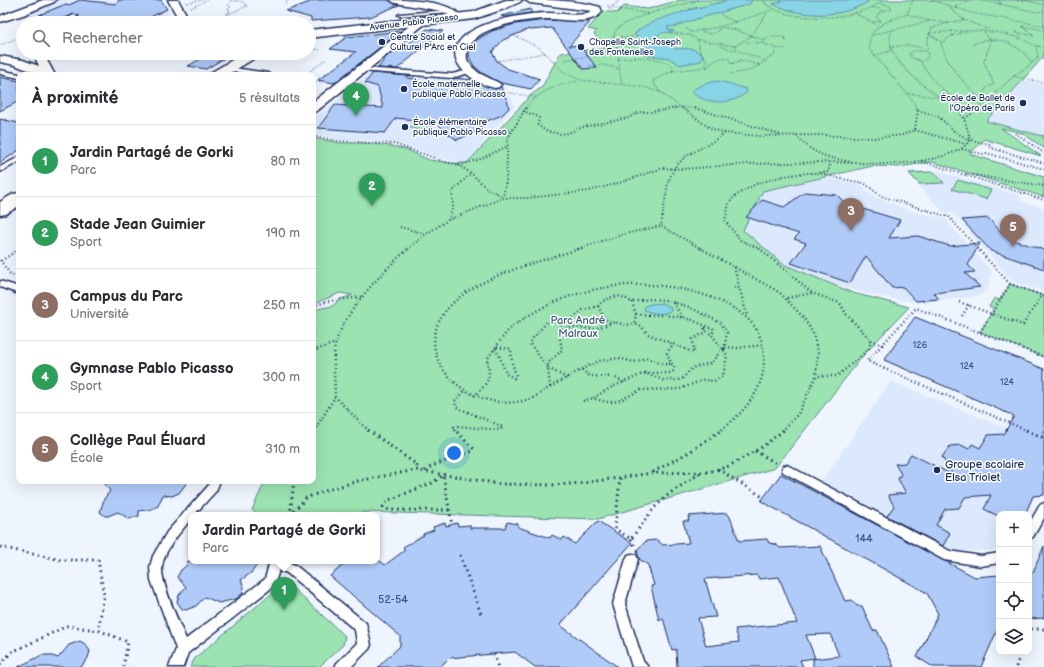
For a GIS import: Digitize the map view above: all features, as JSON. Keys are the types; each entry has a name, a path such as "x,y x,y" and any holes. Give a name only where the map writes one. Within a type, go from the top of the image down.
{"street":[{"path":"0,19 18,9 50,0"},
{"path":"173,0 181,16"},
{"path":"395,0 452,14"},
{"name":"Avenue Pablo Picasso","path":"316,33 422,21 452,14 492,10 516,0"},
{"path":"495,85 472,75 461,62 460,50 467,40 478,32 500,23 523,18 593,15 597,12 596,9 591,8 530,0"},
{"path":"18,9 20,16"},
{"path":"316,106 422,21"},
{"path":"2,59 16,56"},
{"path":"2,59 37,68 44,72"},
{"path":"42,60 48,72"},
{"path":"223,72 242,60"},
{"path":"0,210 16,200"}],"lane":[{"path":"400,15 452,14"},
{"path":"362,70 452,76 469,72"},
{"path":"0,72 16,75"},
{"path":"0,170 16,161"},
{"path":"0,284 16,288"},
{"path":"787,470 948,556 981,561 996,558"},
{"path":"191,512 214,484"},
{"path":"1032,529 1044,508"},
{"path":"183,649 157,580 156,568 162,552 174,532 188,516"},
{"path":"632,560 619,604 638,665 641,667"},
{"path":"176,667 183,649 270,582 276,564"},
{"path":"278,564 291,569 361,627 364,645 342,667"}],"path":[{"path":"179,13 207,0"},
{"path":"231,0 243,2 247,6 226,15 230,11 228,10 230,7 228,4 231,0"},
{"path":"287,0 286,4 288,6"},
{"path":"612,10 620,0"},
{"path":"620,51 616,46 614,36 621,26 650,14 698,0"},
{"path":"763,0 773,10"},
{"path":"688,35 691,32 719,27 773,10 814,16 839,16 854,13 884,0"},
{"path":"907,14 913,0"},
{"path":"931,0 956,9 1044,26"},
{"path":"956,9 956,6 960,4 978,0 1037,12 1044,11"},
{"path":"998,0 1002,2 999,4"},
{"path":"1016,0 1032,2"},
{"path":"1025,0 1044,5"},
{"path":"688,3 697,7"},
{"path":"880,3 892,8 884,10 875,16 884,22"},
{"path":"689,9 700,6"},
{"path":"870,7 884,10"},
{"path":"950,7 964,20 991,31 1016,37 1031,42 1036,46 1044,47"},
{"path":"591,8 612,10 620,9 650,14"},
{"path":"746,42 765,15 773,10"},
{"path":"854,13 879,26"},
{"path":"930,22 907,14 884,22 869,38 868,46 874,56 906,92 918,110 939,116 963,138 989,144 991,148 1044,163"},
{"path":"721,15 735,22"},
{"path":"922,62 928,58 926,50 929,34 932,28 964,20"},
{"path":"873,22 881,21"},
{"path":"872,35 930,22 948,23"},
{"path":"1016,37 1022,37 1016,32 1034,36 1022,26 1044,30"},
{"path":"700,31 710,34 719,30 719,27"},
{"path":"719,27 745,32 764,40 771,37 785,37 786,41"},
{"path":"687,29 691,32"},
{"path":"892,30 889,35 891,47 904,67 918,81 942,99"},
{"path":"745,32 754,31"},
{"path":"942,42 954,34 970,31"},
{"path":"983,31 991,41"},
{"path":"929,34 991,31"},
{"path":"670,33 688,35 698,40 736,46 746,42 763,43 775,48 786,49"},
{"path":"929,34 942,42"},
{"path":"513,35 540,48 565,73 580,80 643,87 660,92"},
{"path":"614,36 634,36 640,42"},
{"path":"0,45 16,39"},
{"path":"698,40 700,52 706,59 706,67"},
{"path":"973,44 979,41 995,40 1015,44 1022,49 1032,63"},
{"path":"981,99 986,88 994,84 984,62 991,41"},
{"path":"942,42 942,51 952,66 985,104"},
{"path":"720,43 723,47 764,60"},
{"path":"891,47 907,45 926,50"},
{"path":"736,46 738,51"},
{"path":"964,119 985,104 1014,76 1038,57 1036,46"},
{"path":"729,74 748,71 759,65 764,60 775,55 775,48"},
{"path":"316,49 320,50"},
{"path":"874,56 892,50"},
{"path":"926,50 914,51 909,54 913,58 922,62 926,71 951,99 955,101 964,119 971,140"},
{"path":"620,51 618,59 622,85"},
{"path":"564,60 620,51"},
{"path":"496,61 546,53"},
{"path":"759,65 741,60 732,64 728,58 720,57 706,67 672,71 654,80 653,82 660,92 710,128 725,133 759,136 820,135 874,138 902,135 915,130 966,144"},
{"path":"618,59 631,58 664,60 671,63 675,68 672,71"},
{"path":"309,72 326,59"},
{"path":"589,66 603,65 620,69"},
{"path":"1014,76 1044,83"},
{"path":"503,197 508,138 522,111 536,97 558,85 580,80"},
{"path":"495,85 491,86 505,93 536,97"},
{"path":"906,92 942,99 951,99"},
{"path":"671,100 676,98"},
{"path":"522,111 539,117 538,125 546,131 560,134 568,133 583,127 628,118 639,112 651,112 681,107 701,109 777,132 783,136"},
{"path":"915,130 918,110"},
{"path":"498,129 512,131"},
{"path":"661,226 666,193 674,169 679,162 687,156 709,145 725,133"},
{"path":"1016,133 1044,152"},
{"path":"795,136 818,153 840,160 862,163"},
{"path":"316,137 343,142 360,141 397,145 424,153 433,158 458,165 471,173 487,189 503,197 528,198 589,191 619,183 663,168 674,169 753,164 920,161 962,149 982,154 986,153 1044,169"},
{"path":"962,149 971,140"},
{"path":"458,165 492,155 508,146"},
{"path":"986,153 991,148"},
{"path":"920,161 1044,200"},
{"path":"831,162 828,172 798,174 768,180 742,191 729,204 725,221 740,240 759,248 812,293 840,303 846,314 871,340 882,344"},
{"path":"448,220 453,207 452,192 471,173"},
{"path":"817,173 838,179 865,183 870,185 877,195 949,217 1010,284 1043,296 1023,325 959,302"},
{"path":"957,173 1044,186"},
{"path":"316,428 335,397 334,343 344,321 361,297 406,250 426,234 448,220 503,197"},
{"path":"293,512 306,498 324,491 358,481 416,470 500,484 524,485 583,484 652,473 702,472 729,466 755,451 785,429 798,414 816,376 818,353 813,333 803,317 779,292 661,226 624,234 512,271 480,284 456,300 441,316 433,336 433,346 444,374 465,391 474,396 496,402 519,402 534,397 597,362 616,358 634,362 647,358 662,366 671,364"},
{"path":"400,227 426,234"},
{"path":"16,251 1,260 11,275 16,276"},
{"path":"734,266 747,317"},
{"path":"980,332 1010,284"},
{"path":"474,396 488,380 488,359 502,337 514,324 541,308 573,296 622,286 663,286 695,292 726,304 747,317 754,325 763,345 763,376 760,386 749,404 716,436 652,473"},
{"path":"734,288 739,288"},
{"path":"786,298 812,293"},
{"path":"567,378 548,368 530,347 530,342 544,324 572,319 583,310 598,306 607,298 616,296 628,298 632,302 636,314 634,324"},
{"path":"316,305 335,300 361,297"},
{"path":"632,302 642,299 656,298 683,304 713,317 720,321 725,327 726,337 724,348"},
{"path":"673,303 683,318"},
{"path":"962,316 968,305"},
{"path":"598,306 604,318 611,323"},
{"path":"1044,357 916,308 867,361 1044,438"},
{"path":"636,314 649,316 664,315 683,318 708,327 714,331 711,334"},
{"path":"550,387 548,363 562,350 560,338 561,320"},
{"path":"561,331 563,328 570,327 599,328 618,322 626,325 634,324 640,326 648,334 694,353 693,339 706,332 711,334 724,348 727,356 723,376 714,381 703,380 680,389 640,390 621,400 613,402 593,398"},
{"path":"706,332 704,330 708,327"},
{"path":"816,376 836,376 841,373 869,349 871,340"},
{"path":"316,350 334,343"},
{"path":"583,401 593,398 605,389 625,383 645,374 670,373 673,371 674,367 671,364 667,352 673,344"},
{"path":"645,374 667,380 678,380 686,376 690,369 712,362 719,351 724,348 763,345"},
{"path":"496,348 511,350 512,362 516,376 514,378 506,374 496,348"},
{"path":"582,370 590,376 614,377 625,383"},
{"path":"424,472 432,466 473,451 474,449 455,432 454,428 457,426 500,430 503,427 456,407 455,401 465,391"},
{"path":"335,397 373,435 417,465 416,470"},
{"path":"755,451 787,470"},
{"path":"718,469 764,497"},
{"path":"620,478 615,529 631,539 654,508 670,493 702,472"},
{"path":"443,475 432,483 389,500 383,507 389,510 449,510"},
{"path":"443,475 452,524"},
{"path":"290,512 294,484"},
{"path":"0,547 68,562 82,563 98,560 104,596 98,630"},
{"path":"460,555 481,614"},
{"path":"0,664 12,652 67,626 98,630 128,642 123,667"},
{"path":"1032,629 1044,628"},
{"path":"494,654 498,667"},
{"path":"1016,667 1021,655"}],"shaded area":[{"path":"58,0 161,0 170,13 164,16 29,16 29,13"},
{"name":"École élémentaire publique Pablo Picasso","path":"372,72 471,80 508,95 512,98 514,106 467,163 433,157 413,148 399,144 374,140 344,140 316,135 316,117"},
{"name":"École de Ballet de l'Opéra de Paris","path":"1023,80 1044,85 1044,135 1042,136 986,121"},
{"path":"906,171 938,171 1021,196 1019,200 1044,208 1044,292 1012,281 953,213 943,212"},
{"path":"827,178 858,183 877,198 914,212 944,218 991,271 989,286 980,296 919,303 868,294 791,272 752,242 740,221 764,187"},
{"name":"Groupe scolaire Elsa Triolet","path":"891,381 1044,444 1044,496 1035,497 1028,511 996,511 996,550 947,552 819,485"}],"green space":[{"name":"Parc André Malraux","path":"680,0 1044,0 1044,56 986,121 1042,136 1044,135 1044,148 1022,133 1001,128 1041,156 984,139 970,154 1044,177 1044,197 933,162 898,167 873,166 763,191 743,230 783,264 853,293 909,307 866,352 775,468 598,519 380,512 254,512 252,510 264,484 316,484 316,309 332,306 341,299 352,295 340,293 316,303 316,139 341,143 364,143 391,146 408,150 429,160 451,163 467,163 531,95 542,87 560,53 606,48 594,34 597,31 588,29 603,11 617,13 624,6 648,9"},
{"path":"420,122 438,130 428,135 410,127"},
{"path":"934,172 944,183 919,184 909,173"},
{"path":"958,180 991,190 986,199 952,189"},
{"path":"1010,284 1044,296 1044,357 980,332 994,309 989,307 994,298 1000,300"},
{"path":"288,584 345,636 343,645 319,667 190,667 195,658 282,585"}],"water":[{"path":"730,0 752,0 750,4 683,23 678,26 667,27 669,30 674,31 662,33 657,37 671,43 671,48 691,49 699,52 703,56 701,61 680,65 669,58 646,55 638,50 646,44 635,34 641,28 679,13"},
{"path":"781,0 865,0 868,2 846,11 809,14 784,9 773,4 781,2"},
{"path":"718,81 746,89 747,92 734,100 720,102 698,97 692,93 692,91 701,85"},
{"path":"662,303 670,307 671,311 658,314 644,310 645,306"}],"building":[{"path":"80,0 116,4 119,0 161,0 167,9 152,16 79,16 74,14 70,16 39,15 66,4 69,5"},
{"path":"315,0 389,0 394,4 399,5 370,17 316,21 316,16 304,16 286,11"},
{"path":"531,9 531,13 505,17 501,16"},
{"path":"546,20 590,22 569,46 579,45 597,68 583,69 552,28 529,29 503,40 492,52 497,61 508,69 540,79 531,89 501,83 482,73 474,66 469,57 469,49 475,41 492,31 515,24"},
{"path":"427,29 443,31 397,69 378,68 387,56 403,44 403,48"},
{"path":"401,31 334,83 318,80 356,52 330,49 347,37"},
{"path":"199,60 221,60 206,69 188,66"},
{"path":"373,73 408,76 407,78 418,79 415,83 448,86 452,79 456,78 472,80 495,89 501,87 509,108 502,115 477,125 483,128 457,140 436,122 396,118 385,133 318,128 335,105 383,108 378,87 365,83"},
{"path":"0,77 16,80 16,103 0,111"},
{"path":"0,119 16,122 16,152 0,163"},
{"path":"805,192 837,195 846,204 900,220 889,238 918,236 950,246 980,243 968,265 975,272 965,273 980,287 934,293 939,299 916,301 903,287 892,288 866,256 850,283 791,263 806,243 794,239 799,234 746,217 762,200 784,207"},
{"path":"988,218 1007,238 1044,250 1044,269 991,251 962,220"},
{"path":"915,317 1044,369 1044,495 1033,496 1026,511 996,511 996,515 984,509 991,495 965,497 959,508 945,509 936,525 950,533 943,546 887,516 894,506 888,495 906,493 898,479 901,474 895,464 905,463 911,454 953,475 942,457 950,446 961,445 969,449 972,444 980,448 988,435 1004,434 1014,416 884,360"},
{"path":"781,474 975,577 996,575 996,633 981,667 933,667 917,657 938,614 927,593 761,501"},
{"path":"105,484 186,484 179,493 172,496 163,495 158,506 152,509 139,511 139,516 129,519 118,512 105,516 100,512 104,499 110,491"},
{"path":"727,513 739,541 767,539 769,543 775,544 780,548 820,546 845,601 852,600 857,606 862,606 873,631 877,630 894,667 813,667 813,659 839,656 830,634 806,635 815,658 800,660 803,667 677,667 676,649 672,650 663,618 659,620 651,586 654,585 648,565 639,559 637,550 646,541 657,540 663,545 689,543 683,521 689,521 688,516","holes":["757,575 759,579 779,577 797,623 735,629 739,642 706,646 698,618 716,617 705,579"]},
{"path":"598,521 632,543 560,625 618,667 535,667 515,652 449,658 440,667 378,667 400,646 400,636 330,576 344,564 380,564 380,561 385,565 405,550 403,547 424,535 423,534 434,530 433,527 445,523 446,526 457,523 458,526 470,525 470,528 505,528 507,522 518,524 518,527 550,538 552,535 562,540 564,537 575,544"},
{"path":"1044,546 1044,618 1032,619 1033,572"},
{"path":"188,561 188,564 257,565 251,573 241,580 244,587 243,593 236,599 219,603 205,597 196,606 186,610 182,609 177,602 179,595 186,587 177,577 181,570 187,565"},
{"path":"80,641 85,644 90,651 88,658 81,667 18,667 42,655 49,655 58,658 69,645"}],"place":[{"name":"Centre Social et Culturel P'Arc en Ciel","path":"382,42"},
{"name":"Chapelle Saint-Joseph des Fontenelles","path":"581,47"},
{"name":"École maternelle publique Pablo Picasso","path":"404,89"},
{"name":"École de Ballet de l'Opéra de Paris","path":"1023,103"},
{"name":"Gymnase Pablo Picasso","path":"356,116"},
{"name":"École élémentaire publique Pablo Picasso","path":"405,127"},
{"name":"Stade Jean Guimier","path":"372,206"},
{"name":"Campus du Parc","path":"851,231"},
{"name":"Collège Paul Éluard","path":"1013,247"},
{"name":"Groupe scolaire Elsa Triolet","path":"937,470"},
{"name":"Jardin Partagé de Gorki","path":"284,610"}]}
